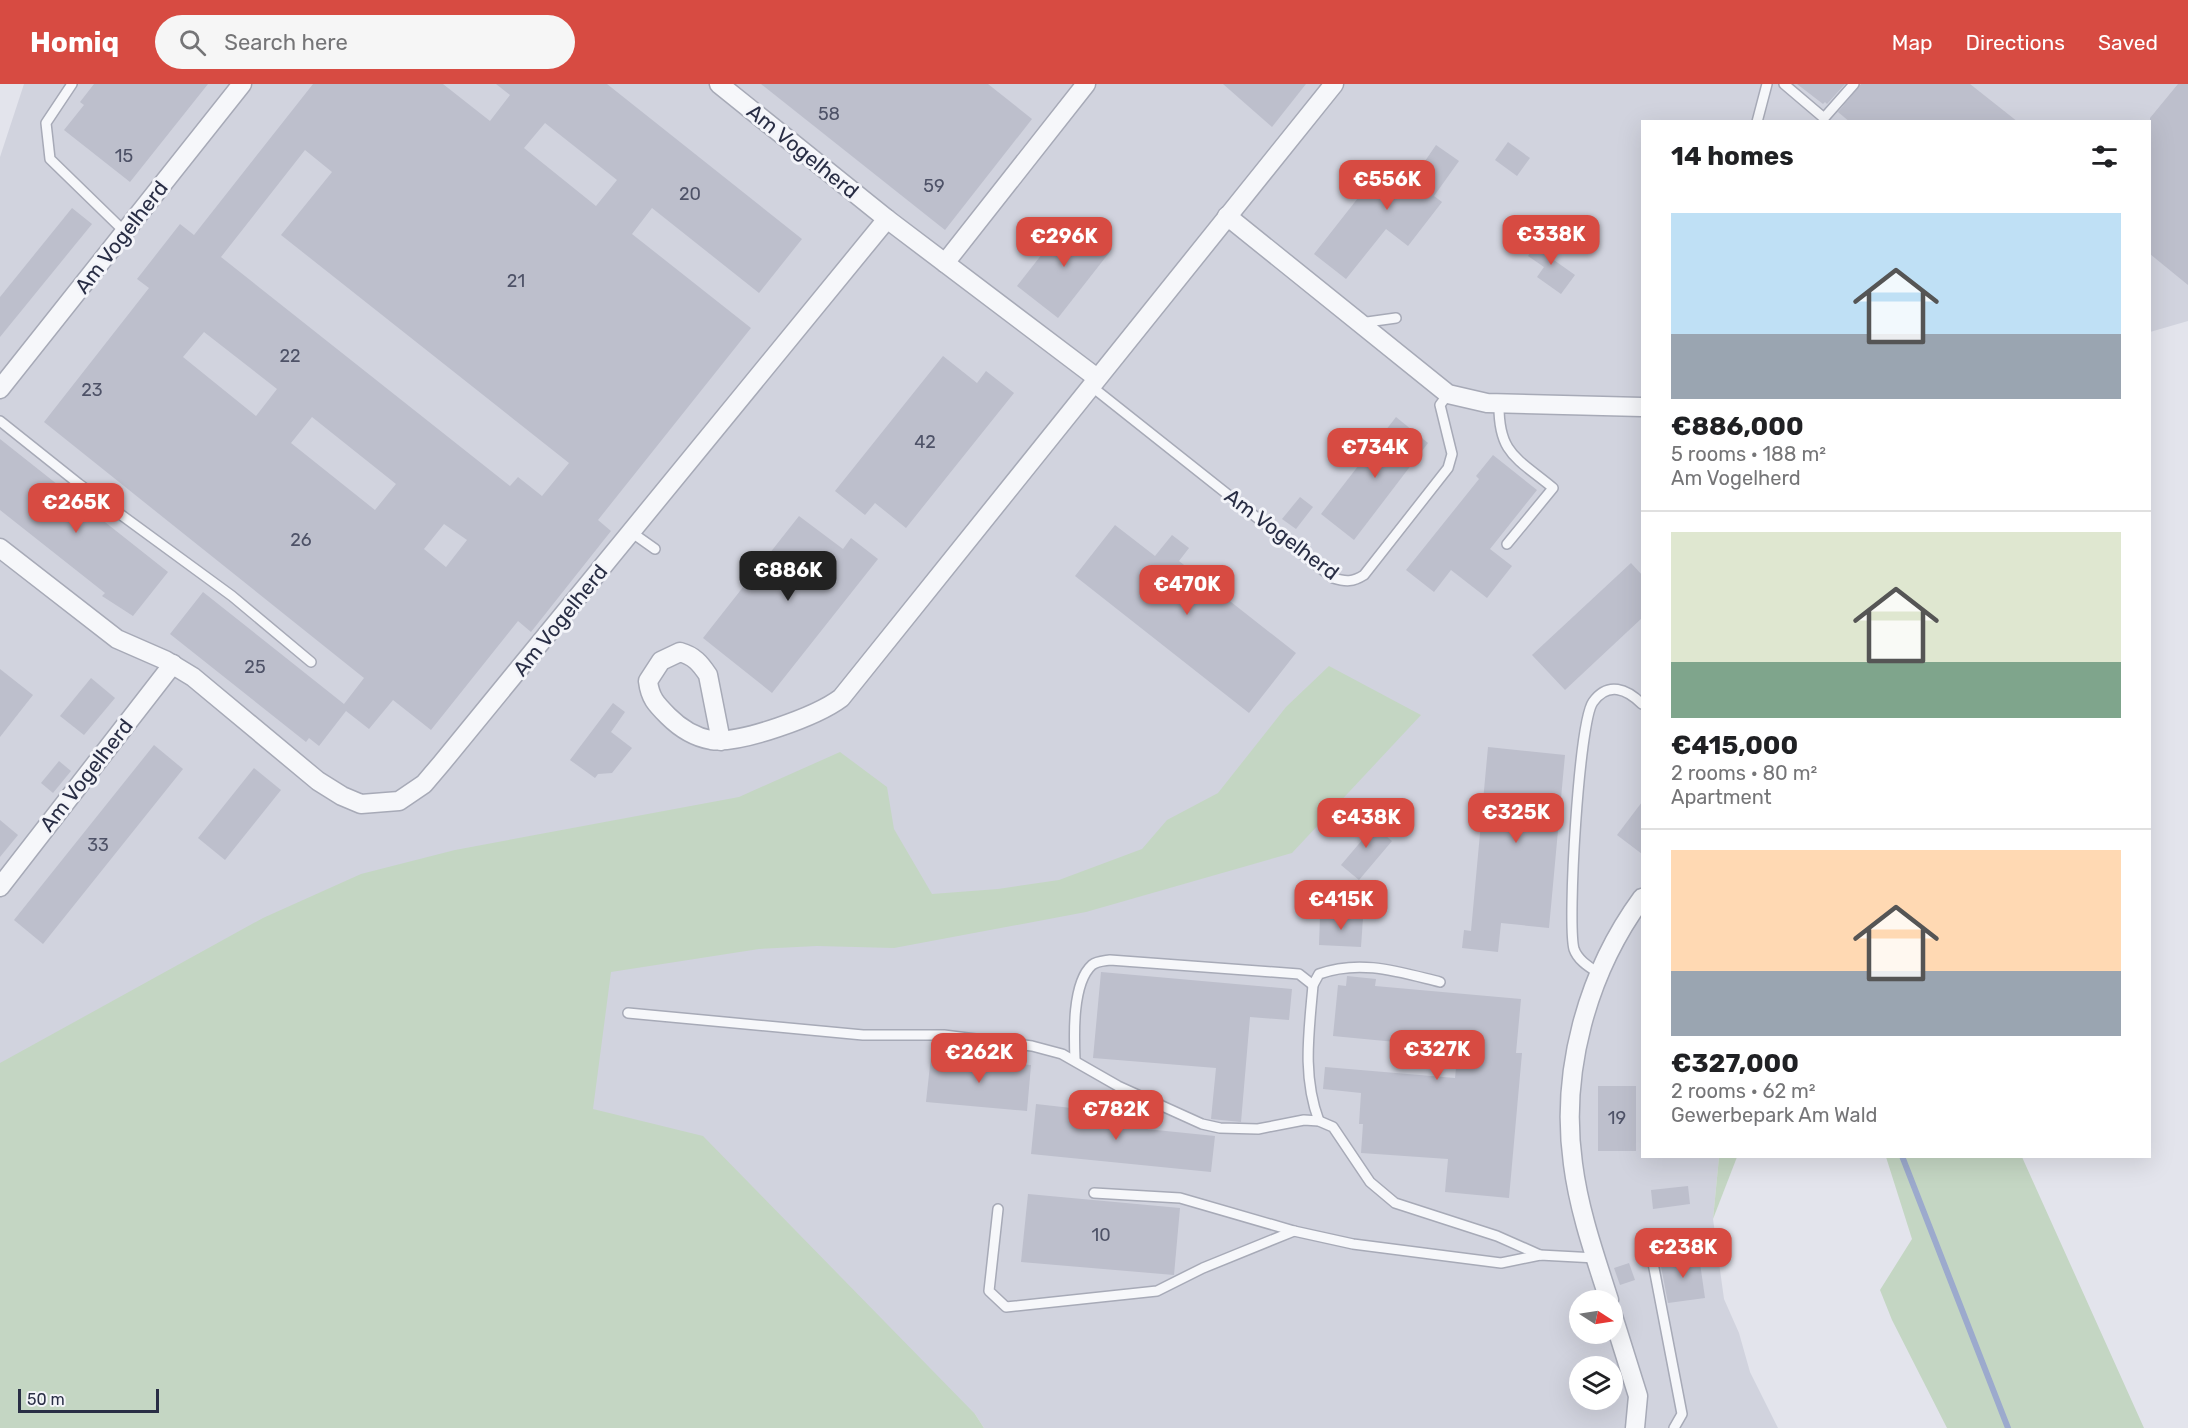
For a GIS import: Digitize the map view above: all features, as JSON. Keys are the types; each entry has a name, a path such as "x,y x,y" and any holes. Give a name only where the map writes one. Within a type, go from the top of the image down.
{"street":[{"name":"Am Vogelherd","path":"0,389 242,84"},
{"name":"Am Vogelherd","path":"719,84 1094,382"},
{"path":"945,263 1086,84"},
{"path":"721,741 708,675 699,662 680,652 661,661 648,681 652,700 684,730 698,737 721,741 756,734 820,710 841,698 1334,84"},
{"path":"1227,216 1448,394 1499,403 1641,407"},
{"name":"Am Vogelherd","path":"0,548 117,639 173,664 193,677 318,781 342,796 361,804 399,801 424,784 887,219"},
{"name":"Am Vogelherd","path":"0,888 173,664"},
{"path":"1606,1290 1572,1163 1570,1098 1582,1021 1600,974 1641,900"},
{"path":"1622,1344 1638,1396 1635,1428"}],"lane":[{"path":"72,84 46,123 50,159 125,232"},
{"path":"1757,120 1767,84"},
{"path":"1784,84 1824,118 1854,84"},
{"path":"1357,323 1396,318"},
{"name":"Am Vogelherd","path":"1094,382 1333,578 1345,582 1355,581 1364,575 1448,468 1452,454 1440,405 1448,394"},
{"path":"1499,403 1498,426 1506,448 1553,488 1507,544"},
{"path":"0,422 79,484 232,596 311,662"},
{"path":"631,532 655,549"},
{"path":"1600,974 1586,965 1575,952 1573,943 1582,745 1587,715 1593,702 1610,689 1620,689 1632,694 1641,703"},
{"path":"1075,1060 1077,1002 1083,976 1094,963 1110,960 1299,974 1313,985"},
{"path":"1319,1121 1310,1098 1306,1070 1313,985 1319,974 1351,966 1381,967 1440,982"},
{"path":"628,1013 852,1034 944,1035 1032,1046 1075,1060 1118,1086 1202,1124 1220,1128 1258,1129 1304,1120 1319,1121 1333,1128 1370,1182 1395,1203 1497,1236 1540,1255"},
{"path":"1094,1193 1180,1198 1294,1231 1353,1244 1501,1263 1540,1255 1596,1258"},
{"path":"998,1209 989,1291 1005,1307 1157,1292 1203,1268 1294,1231"},
{"path":"1653,1263 1682,1414 1674,1428"}],"shaded area":[{"path":"24,84 2188,84 2188,321 2151,332 2151,120 1641,120 1641,1158 1719,1158 1713,1219 1724,1299 1739,1333 1750,1372 1778,1428 984,1428 975,1414 0,1139 0,157"}],"green space":[{"path":"1329,666 1421,715 1292,853 1086,912 894,948 817,946 759,949 611,972 593,1109 703,1136 975,1414 984,1428 0,1428 0,1063 263,918 361,874 455,850 739,797 840,752 887,787 894,829 932,894 998,889 1059,880 1142,849 1167,820 1218,793 1286,707"},
{"path":"1719,1158 1737,1158 1713,1219"},
{"path":"1886,1158 2022,1158 2144,1428 1947,1428 1892,1320 1880,1290 1912,1239"}],"building":[{"path":"94,84 208,84 130,182 64,130 84,105 80,102"},
{"path":"313,84 443,84 490,121 510,95 496,84 607,84 802,239 759,293 652,208 632,234 751,328 598,520 611,531 531,632 518,621 431,730 393,700 369,729 346,711 319,746 309,738 306,742 170,634 203,592 344,704 364,678 44,422 149,288 137,279 180,224 194,235","holes":["545,123 617,180 596,206 524,148","305,150 332,172 281,235 569,463 542,496 518,477 510,486 221,257","204,332 277,389 256,416 183,357","312,417 396,484 375,510 291,443","444,524 467,540 446,567 424,549"]},
{"path":"761,84 988,84 1032,119 945,230"},
{"path":"1223,84 1306,84 1272,127"},
{"path":"1797,84 1845,84 1827,104 1825,102 1823,104"},
{"path":"1861,84 1970,84 2015,120 1848,120 1838,112"},
{"path":"2178,84 2188,84 2188,285 2151,255 2150,118"},
{"path":"1508,142 1530,158 1517,176 1495,160"},
{"path":"1436,145 1459,161 1434,196 1442,202 1408,246 1386,229 1346,279 1314,254 1387,161 1412,180"},
{"path":"72,208 92,224 0,337 0,297"},
{"path":"1071,217 1112,249 1058,318 1017,286"},
{"path":"1544,235 1559,246 1551,258 1575,275 1561,294 1537,277 1544,267 1528,256"},
{"path":"943,356 977,383 986,371 1014,393 906,528 875,503 865,515 835,491"},
{"path":"1396,417 1428,443 1354,540 1321,514"},
{"path":"0,439 168,572 133,616 102,596 105,593 0,510"},
{"path":"1493,455 1537,490 1490,549 1512,566 1487,598 1451,570 1434,592 1406,570 1479,479 1476,476"},
{"path":"1300,497 1313,507 1296,529 1282,519"},
{"path":"799,516 843,549 851,538 878,559 772,693 703,638"},
{"path":"1115,525 1155,556 1172,535 1189,548 1179,561 1296,653 1249,713 1075,576"},
{"path":"1631,563 1641,574 1641,619 1565,690 1532,655"},
{"path":"0,669 33,695 0,737"},
{"path":"91,678 115,698 84,735 60,716"},
{"path":"613,703 625,712 611,732 632,748 612,773 598,774 595,778 570,760"},
{"path":"154,745 183,769 43,944 14,920"},
{"path":"1488,747 1565,755 1549,928 1501,923 1498,952 1462,948 1464,930 1471,931"},
{"path":"59,761 71,771 53,793 41,783"},
{"path":"254,768 281,790 225,860 198,838"},
{"path":"1641,803 1641,853 1617,835"},
{"path":"1365,818 1392,841 1359,880 1341,865 1363,839 1353,831"},
{"path":"0,820 18,835 0,857"},
{"path":"1320,916 1363,918 1361,947 1319,945"},
{"path":"1101,972 1292,989 1289,1020 1250,1017 1241,1122 1211,1119 1216,1068 1093,1058"},
{"path":"1347,976 1376,979 1375,986 1521,999 1516,1053 1522,1053 1509,1198 1445,1192 1448,1159 1361,1153 1363,1124 1359,1124 1361,1093 1323,1089 1325,1067 1455,1078 1458,1048 1333,1036 1338,985 1346,986"},
{"path":"931,1056 1031,1065 1027,1111 926,1102"},
{"path":"1598,1086 1636,1086 1636,1151 1598,1151"},
{"path":"1036,1104 1098,1111 1097,1124 1215,1136 1211,1172 1031,1154"},
{"path":"1688,1186 1690,1204 1653,1209 1651,1190"},
{"path":"1028,1194 1180,1208 1174,1275 1021,1262"},
{"path":"1699,1256 1705,1298 1668,1303 1660,1261"},
{"path":"1629,1263 1635,1280 1620,1285 1614,1268"}],"waterway":[{"path":"1903,1158 2008,1428"}]}
